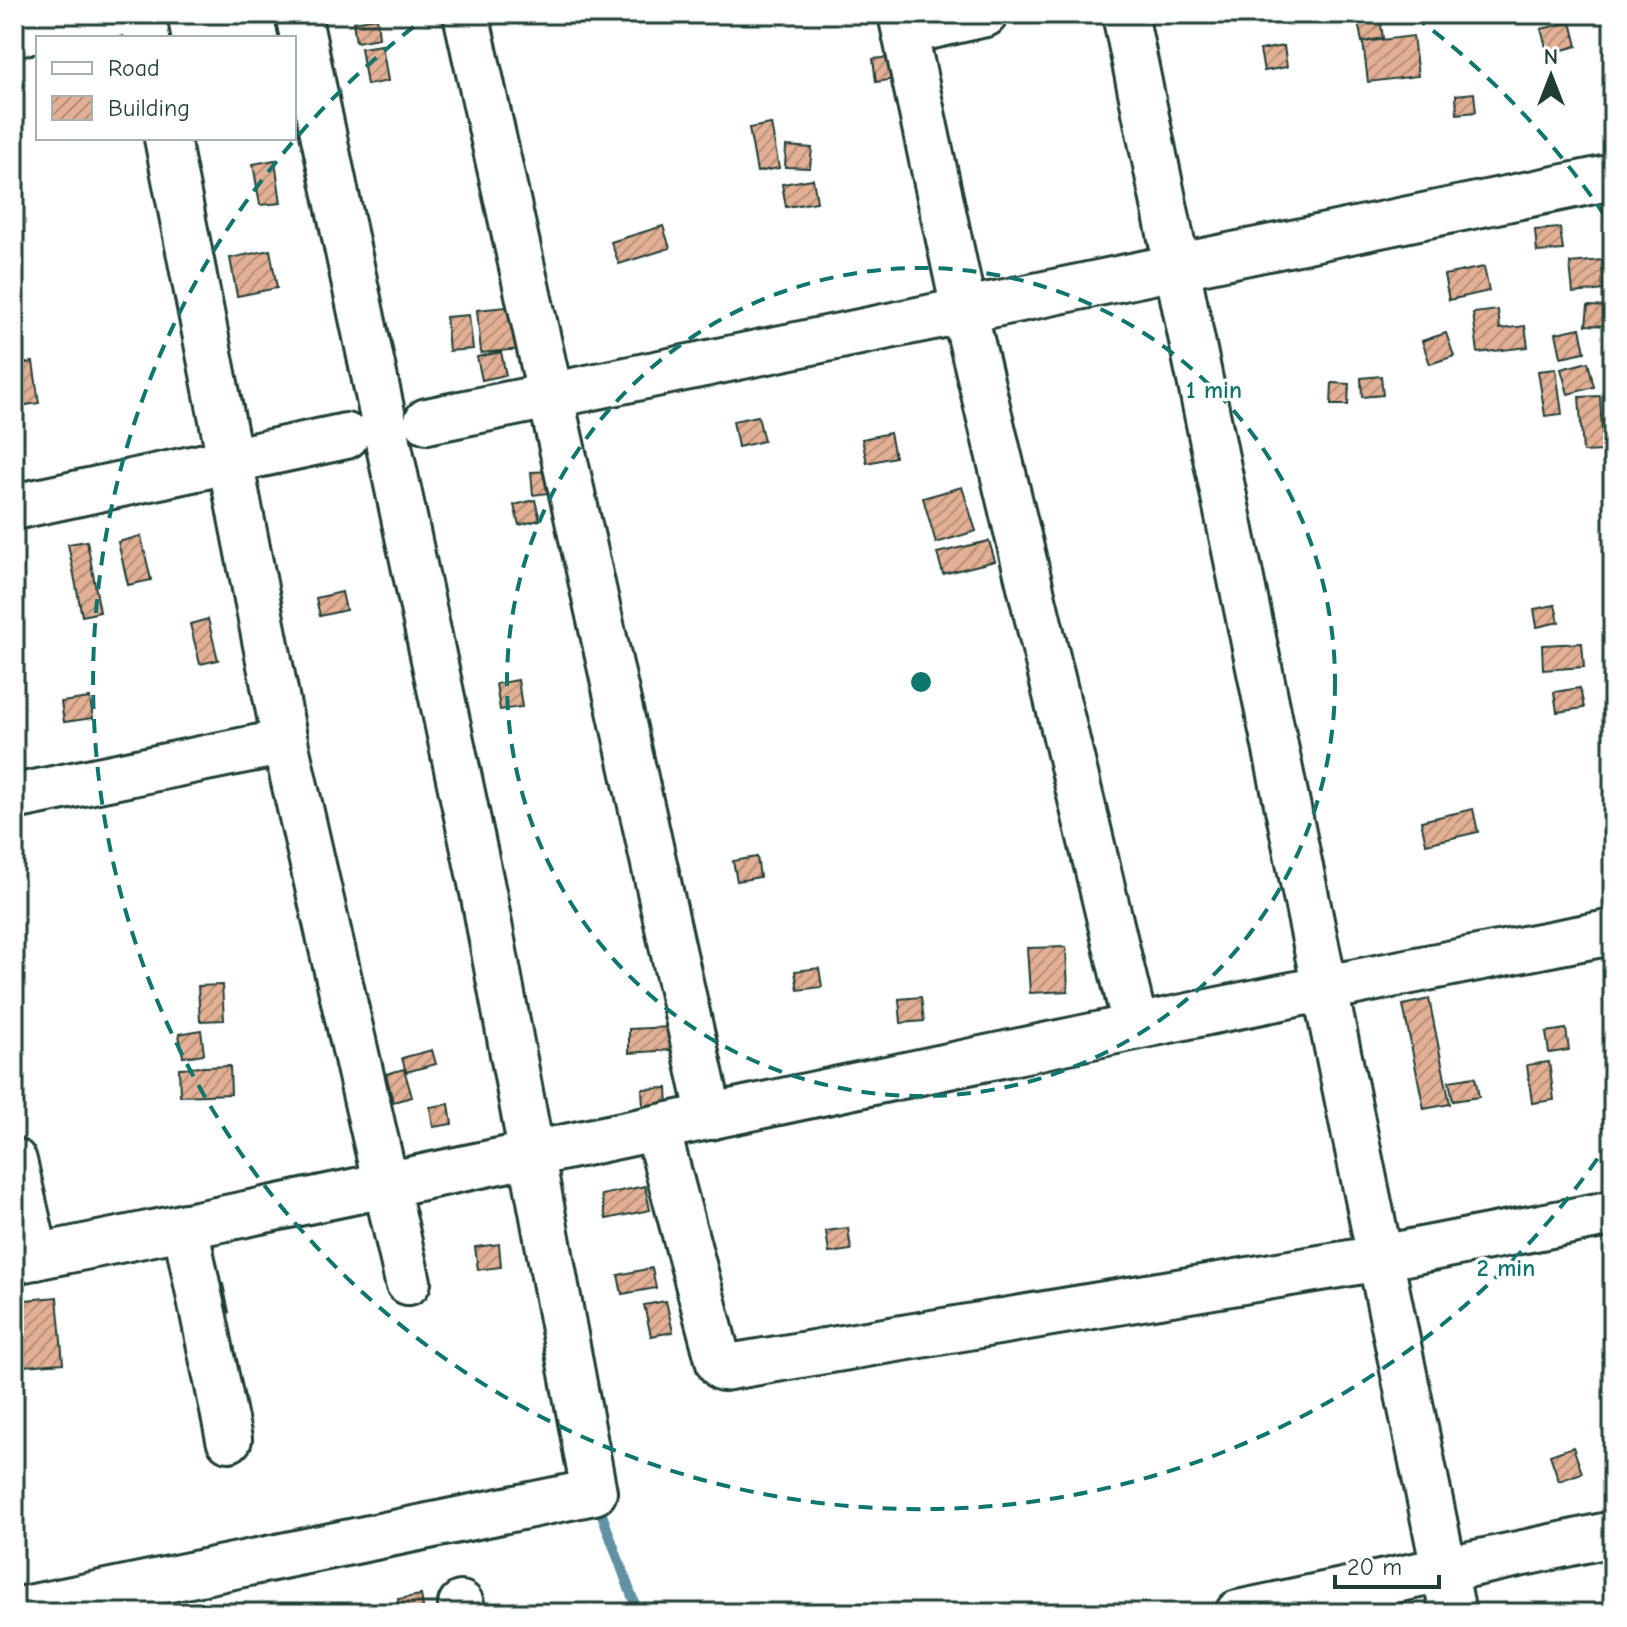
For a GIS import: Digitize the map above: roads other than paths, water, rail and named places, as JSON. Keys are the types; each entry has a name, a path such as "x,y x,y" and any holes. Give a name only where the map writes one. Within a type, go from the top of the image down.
{"street":[{"path":"14,34 118,14"},
{"path":"142,14 147,36"},
{"path":"14,1611 594,1492 484,897 298,14"},
{"path":"466,14 710,1117"},
{"path":"985,14 903,23 964,310 1135,1025"},
{"path":"1125,14 1453,1613"},
{"path":"167,140 285,742 408,1282"},
{"path":"427,421 1613,177"},
{"path":"14,507 346,436"},
{"path":"14,797 285,742"},
{"path":"14,1161 25,1259 531,1155 1135,1025 1613,932"},
{"path":"657,1128 719,1363 723,1368 1380,1258 1613,1213"},
{"path":"185,1226 229,1439"},
{"path":"1238,1613 1613,1534"}],"waterway":[{"path":"597,1501 638,1613"}]}
